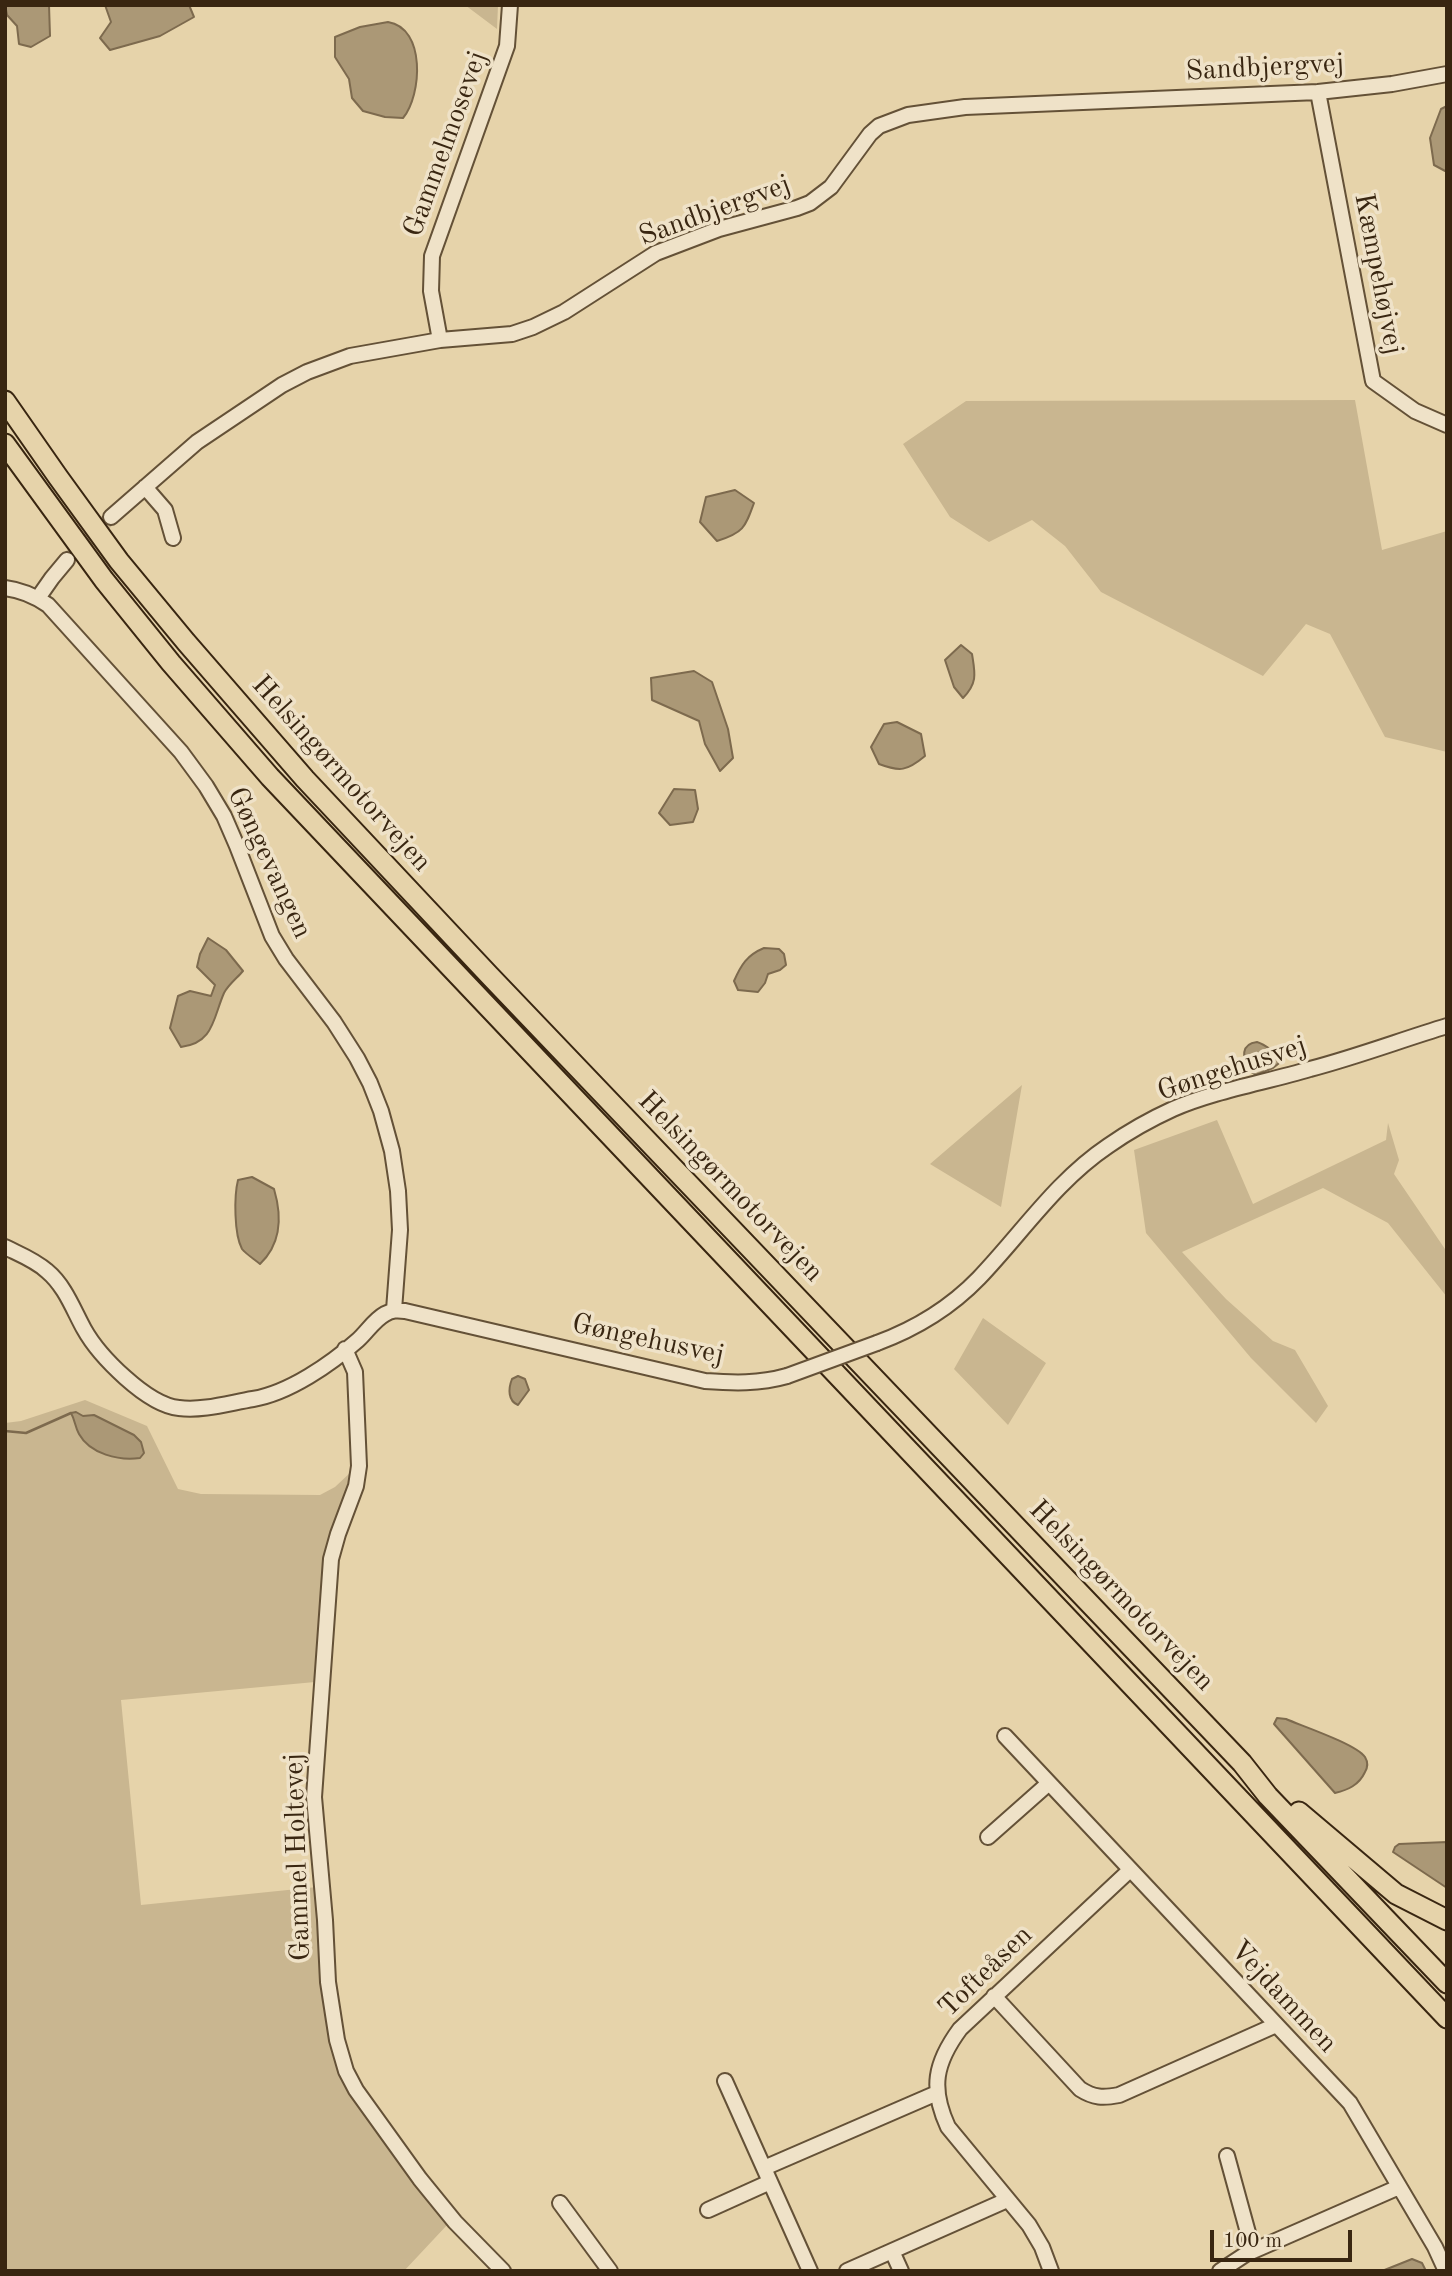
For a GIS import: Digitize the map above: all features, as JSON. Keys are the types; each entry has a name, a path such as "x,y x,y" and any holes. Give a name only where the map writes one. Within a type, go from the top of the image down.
{"highway":[{"name":"Helsingørmotorvejen","path":"5,401 120,561 195,653 305,779 518,1006 1242,1763 1268,1796 1447,1983"},
{"name":"Helsingørmotorvejen","path":"5,444 104,580 271,777 1447,2018"},
{"path":"1242,1763 1396,1894 1447,1920"}],"street":[{"name":"Gammelmosevej","path":"440,340 431,291 432,256 507,46 510,5"},
{"name":"Sandbjergvej","path":"111,517 197,442 282,385 309,371 350,356 440,340 488,338 533,327 564,312 656,253 719,229 810,203 831,187 870,134 894,119 965,107 1318,92 1392,84 1447,74"},
{"name":"Kæmpehøjvej","path":"1318,92 1373,381 1415,411 1447,425"},
{"path":"145,487 165,510 173,538"},
{"path":"5,588 38,598 67,560"},
{"name":"Gøngevangen","path":"38,598 163,733 206,786 237,846 272,936 357,1058 381,1111 392,1151 398,1191 400,1230 394,1310"},
{"name":"Gøngehusvej","path":"394,1310 705,1381 736,1384 787,1376 904,1333 958,1297 979,1278 1052,1194 1106,1147 1154,1119 1199,1100 1314,1069 1447,1026"},
{"path":"5,1247 48,1271 61,1286 85,1332 132,1383 162,1405 180,1409 263,1398 284,1391 345,1349 380,1317 394,1310"},
{"name":"Gammel Holtevej","path":"345,1349 355,1372 359,1466 356,1486 331,1559 314,1786 328,1982 334,2025 345,2071 355,2090 420,2179 462,2230 503,2271"},
{"name":"Vejdammen","path":"1005,1737 1350,2103 1446,2271"},
{"path":"988,1837 1049,1783"},
{"name":"Tofteåsen","path":"1051,2271 1029,2225 948,2127 940,2110 937,2093 938,2071 945,2050 960,2029 1130,1870"},
{"path":"994,1996 1080,2089 1091,2096 1103,2098 1119,2095 1276,2025"},
{"path":"725,2081 810,2271"},
{"path":"708,2210 767,2175 937,2093"},
{"path":"1227,2156 1253,2251"},
{"path":"1220,2271 1253,2251 1399,2187"},
{"path":"847,2271 1007,2200"},
{"path":"560,2203 610,2271"},
{"path":"892,2251 901,2271"}],"shaded area":[{"path":"5,5 49,5 50,36 31,47 19,44 17,26 7,15"},
{"path":"105,5 189,5 194,17 160,36 110,50 100,38 111,22"},
{"path":"465,5 498,5 497,29"},
{"path":"388,22 400,27 409,36 417,64 414,94 403,118 385,117 363,111 352,98 349,79 335,57 335,37 360,27"},
{"path":"1447,106 1447,172 1434,165 1430,138 1441,109"},
{"path":"1355,400 1382,550 1447,531 1447,752 1385,737 1330,634 1306,624 1263,676 1101,592 1065,546 1032,520 989,542 950,517 903,444 966,401"},
{"path":"735,490 754,503 742,528 717,541 700,522 706,497"},
{"path":"961,645 972,654 974,672 971,687 963,698 954,687 945,660"},
{"path":"694,671 712,682 728,729 733,758 720,771 705,744 699,721 652,700 651,678"},
{"path":"897,722 921,734 925,756 903,769 879,764 871,747 884,724"},
{"path":"674,789 695,790 698,809 693,822 670,825 659,813"},
{"path":"208,938 226,950 243,971 224,993 206,1035 192,1045 181,1047 170,1028 178,996 190,991 211,996 215,985 197,967"},
{"path":"764,948 779,949 784,954 786,965 768,974 758,992 738,990 734,981 742,965"},
{"path":"1257,1042 1281,1056 1283,1060 1273,1068 1256,1075 1248,1070 1244,1052 1248,1046"},
{"path":"1022,1085 1001,1207 930,1164"},
{"path":"1217,1120 1253,1204 1386,1140 1388,1123 1399,1160 1394,1174 1447,1252 1447,1297 1388,1223 1323,1188 1182,1252 1226,1299 1273,1341 1295,1350 1328,1406 1316,1423 1251,1358 1146,1233 1134,1150"},
{"path":"252,1177 274,1189 279,1219 276,1239 260,1264 242,1249 236,1225 238,1180"},
{"path":"983,1318 1046,1363 1008,1425 954,1369"},
{"path":"518,1376 525,1379 529,1390 518,1405 512,1401 510,1391 512,1379"},
{"path":"85,1400 147,1426 178,1489 201,1494 320,1495 335,1487 352,1471 351,1485 326,1556 315,1682 121,1700 141,1905 317,1887 334,2046 448,2224 404,2271 5,2271 5,1423 21,1421"},
{"path":"76,1412 83,1416 94,1415 134,1435 141,1442 144,1453 140,1458 114,1457 90,1447 79,1434 71,1413"},
{"path":"1277,1718 1328,1736 1360,1752 1367,1763 1363,1777 1353,1786 1335,1793 1274,1724"},
{"path":"1447,1842 1447,1888 1393,1852 1399,1844"},
{"path":"1412,2259 1422,2263 1426,2271 1382,2271"}],"waterway":[{"path":"5,1431 26,1433 71,1413"}],"tunnel":[{"path":"67,560 111,517"}]}
